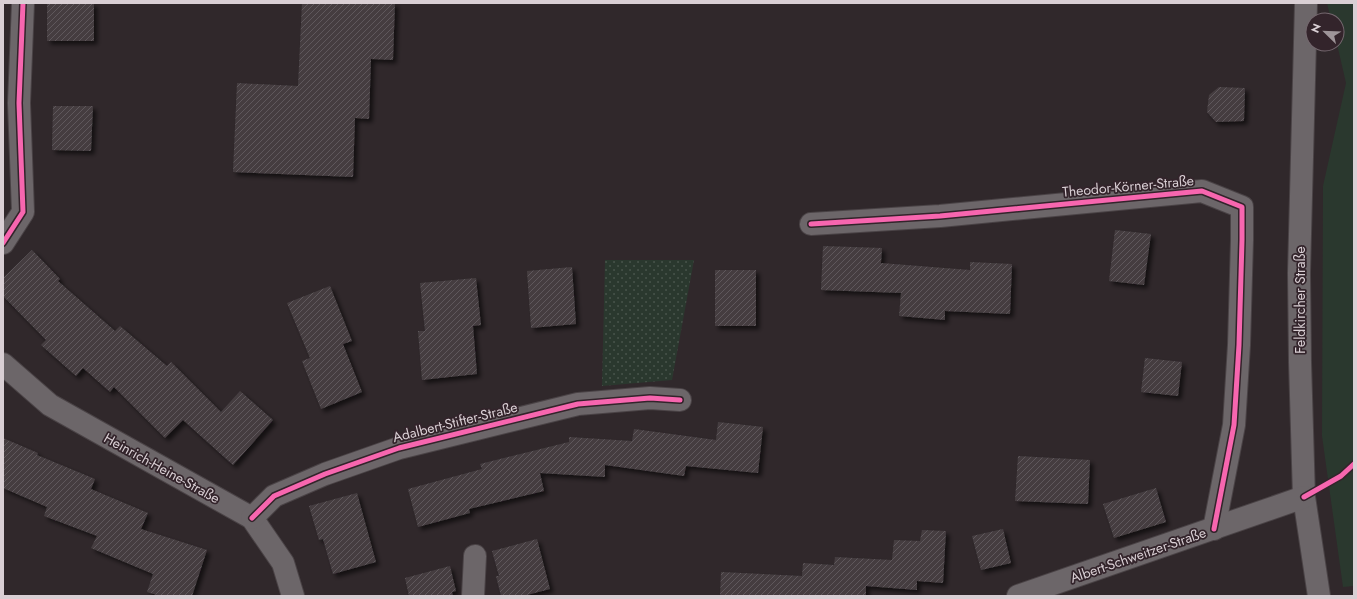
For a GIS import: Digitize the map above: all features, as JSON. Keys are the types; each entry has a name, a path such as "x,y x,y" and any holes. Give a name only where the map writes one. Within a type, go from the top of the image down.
{"street":[{"path":"3,243 23,212 19,103 23,3"},
{"name":"Feldkircher Straße","path":"1306,3 1298,273 1304,498 1319,596"},
{"name":"Theodor-Körner-Straße","path":"811,224 940,216 1202,191 1242,207 1239,337 1234,425 1214,529"},
{"name":"Heinrich-Heine-Straße","path":"3,364 50,405 252,518 283,563 293,596"},
{"name":"Adalbert-Stifter-Straße","path":"252,518 274,496 325,474 399,448 578,404 650,398 680,400"},
{"name":"Albert-Schweitzer-Straße","path":"1018,596 1304,498"},
{"path":"473,596 474,556"}],"green space":[{"path":"1327,3 1354,3 1354,586 1343,587 1322,436 1323,186 1346,83 1339,52 1345,52 1345,12 1329,12"},
{"path":"605,260 694,260 672,380 602,386"}],"building":[{"path":"47,3 94,3 94,41 47,41"},
{"path":"302,3 395,3 393,60 371,59 369,119 355,118 353,177 233,172 237,83 298,86"},
{"path":"1219,87 1245,88 1244,121 1216,122 1207,112 1209,95"},
{"path":"53,106 93,106 91,151 52,150"},
{"path":"1115,230 1151,234 1144,285 1109,281"},
{"path":"823,246 882,248 881,263 970,270 970,262 1012,264 1010,314 945,311 945,320 899,316 901,293 821,290"},
{"path":"32,250 60,279 58,281 115,331 120,326 167,366 171,362 221,412 240,391 273,420 233,465 183,420 165,438 114,387 110,392 83,368 76,376 41,345 46,340 3,296 3,278"},
{"path":"572,267 576,324 531,328 527,271"},
{"path":"715,270 756,270 756,326 715,326"},
{"path":"476,278 481,325 473,326 477,374 422,380 418,331 425,331 420,283"},
{"path":"330,286 352,341 343,344 362,392 321,409 302,361 310,358 287,303"},
{"path":"1145,358 1182,362 1178,396 1141,392"},
{"path":"718,422 763,427 758,473 686,466 684,476 605,465 605,477 540,473 544,491 469,509 470,513 418,527 408,489 482,469 480,464 569,442 569,437 632,441 634,429 716,440"},
{"path":"3,438 38,453 37,455 95,479 91,489 148,513 141,529 207,550 192,596 160,596 147,592 153,574 91,548 97,536 44,516 47,507 3,488"},
{"path":"1018,456 1090,460 1088,504 1015,501"},
{"path":"1156,488 1166,522 1114,538 1103,504"},
{"path":"357,493 376,562 333,574 323,539 319,540 309,506"},
{"path":"1003,529 1011,563 981,570 972,536"},
{"path":"922,530 946,531 943,583 917,581 917,590 866,586 866,596 720,596 721,572 802,576 803,563 834,565 835,557 892,560 894,540 920,541"},
{"path":"537,539 550,589 523,596 501,596 496,576 499,576 492,551"},
{"path":"450,566 456,591 452,592 453,596 409,596 405,578"}],"cycle path":[{"path":"3,243 23,212 19,103 23,3"},
{"path":"811,224 940,216 1202,191 1242,207 1239,345 1234,425 1214,529"},
{"path":"252,518 274,496 325,474 399,448 578,404 650,398 680,400"},
{"path":"1304,497 1341,476 1354,464"}]}
